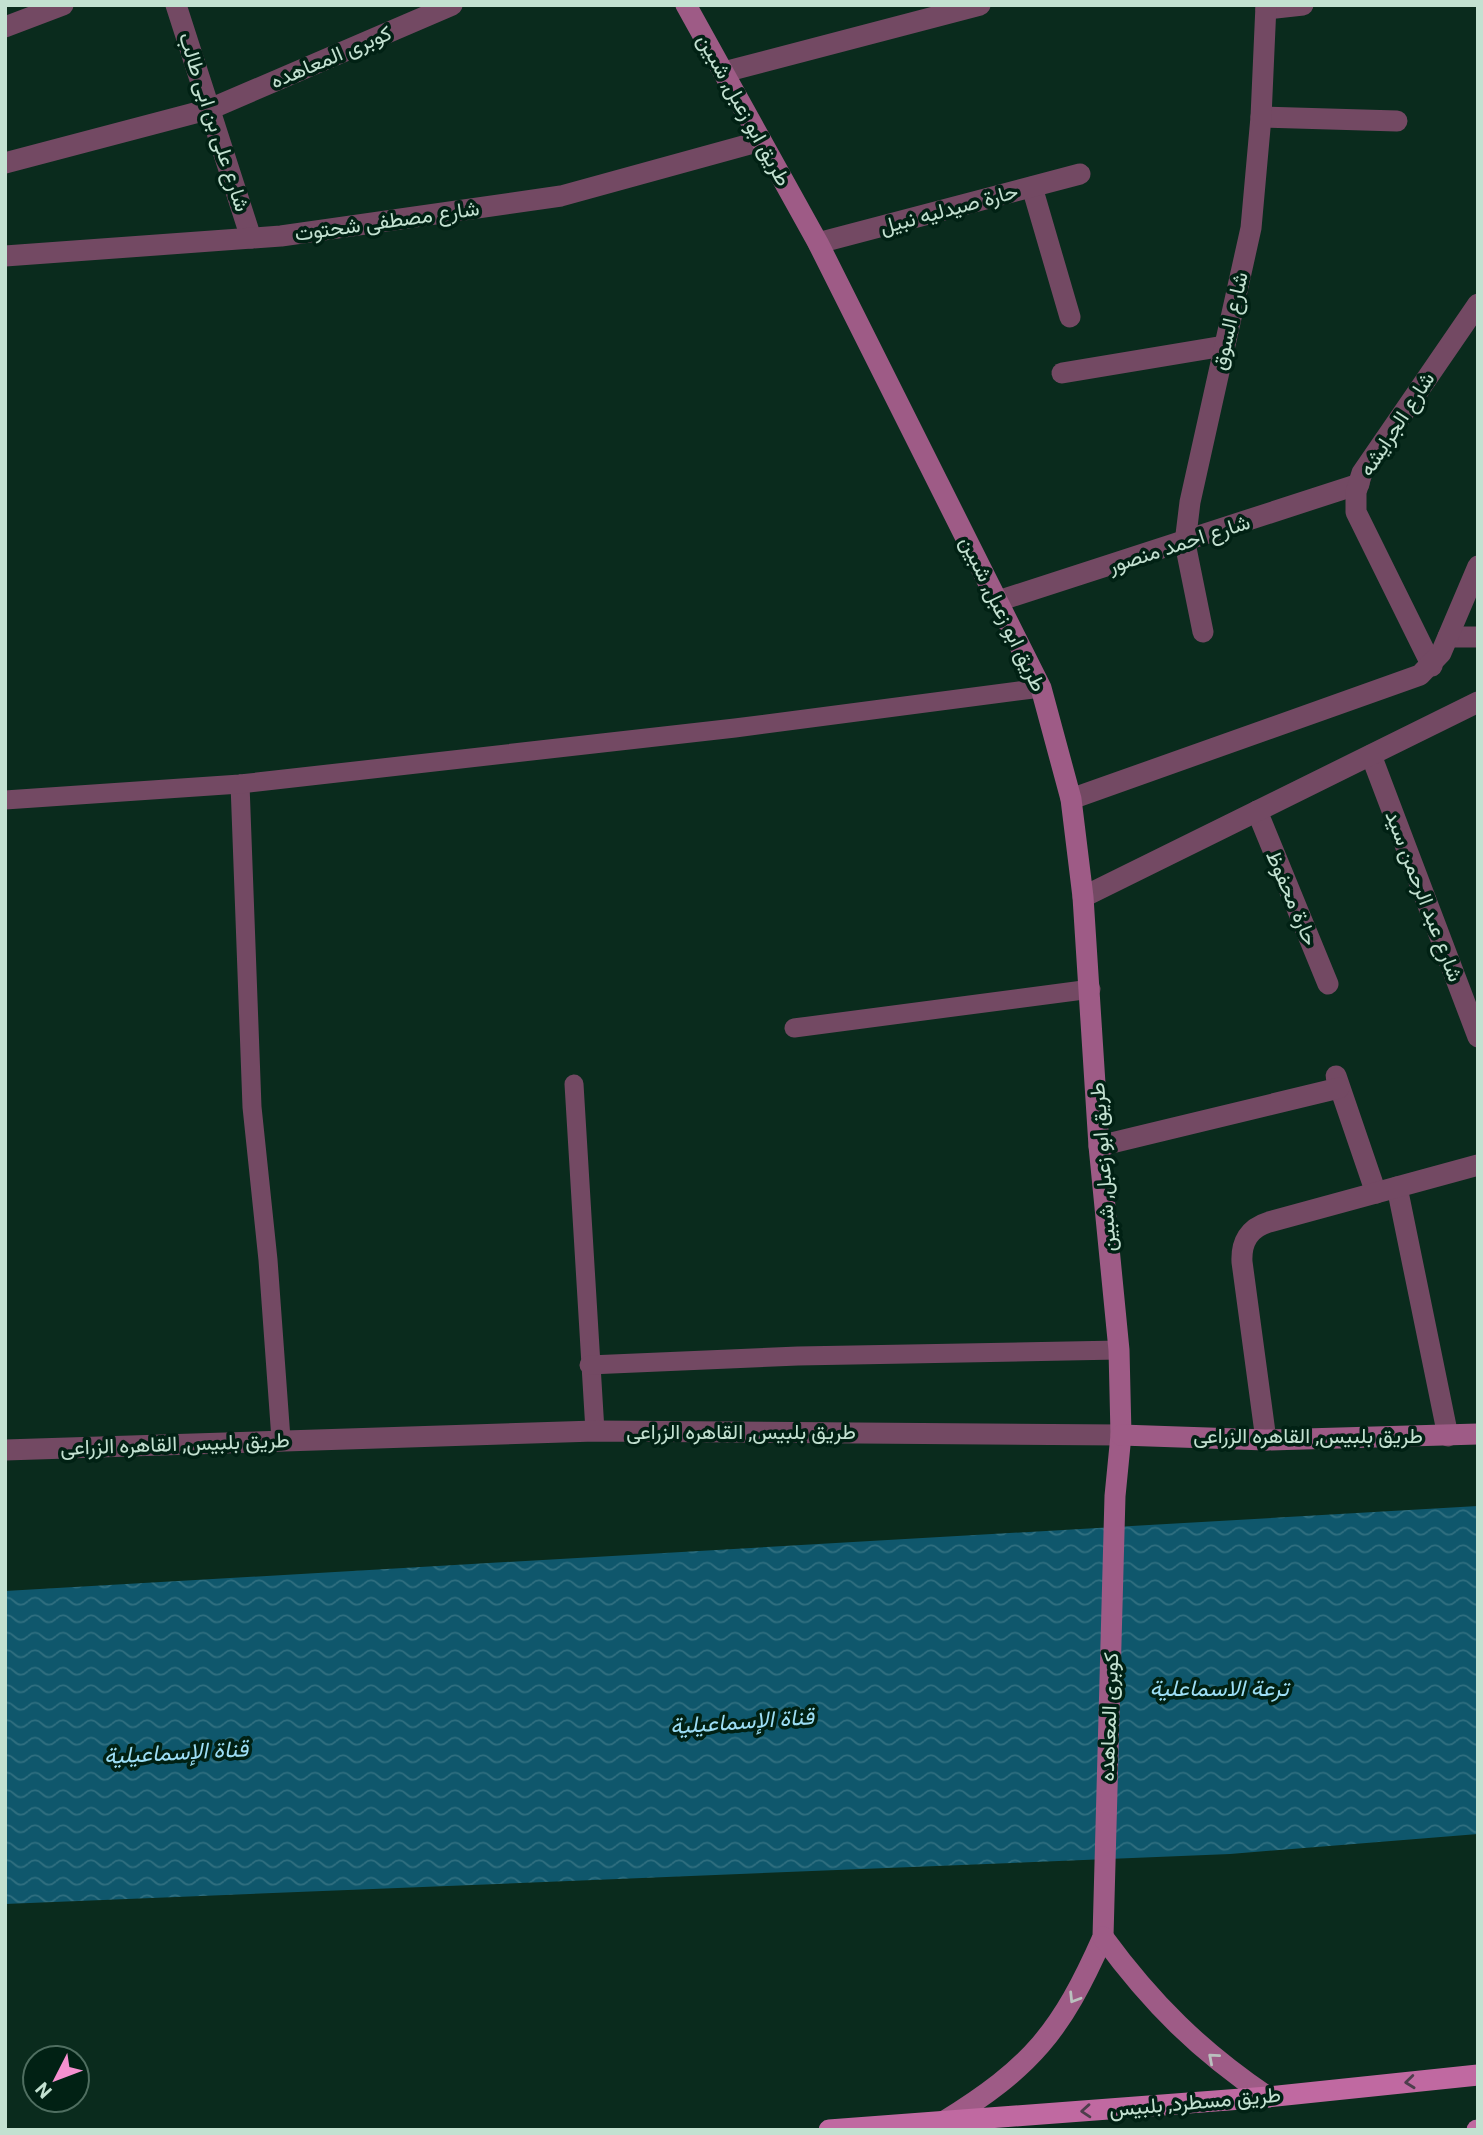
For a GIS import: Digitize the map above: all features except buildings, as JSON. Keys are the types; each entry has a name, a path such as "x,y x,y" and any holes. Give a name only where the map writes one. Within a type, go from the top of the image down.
{"main road":[{"name":"طريق ابو زعبل, شبين","path":"686,5 818,243 1041,688 1071,799 1083,897 1099,1146 1119,1350 1121,1435 1115,1496"},
{"name":"طريق بلبيس, القاهره الزراعى","path":"1121,1435 1266,1440 1478,1434"},
{"name":"كوبرى المعاهده","path":"943,2122 997,2089 1043,2046 1078,1994 1103,1937 1115,1496"},
{"path":"1103,1937 1137,1984 1177,2026 1220,2065 1268,2097"},
{"name":"طريق مسطرد, بلبيس","path":"829,2130 1268,2097 1478,2075"}],"street":[{"path":"5,27 63,5"},
{"name":"شارع على بن ابى طالب","path":"176,5 251,238"},
{"name":"كوبرى المعاهده","path":"5,163 210,109 452,5"},
{"path":"724,72 980,5"},
{"path":"1266,7 1303,5"},
{"name":"شارع السوق","path":"1203,632 1185,543 1190,502 1251,228 1261,117 1266,7"},
{"path":"1261,117 1397,121"},
{"name":"شارع مصطفى شحتوت","path":"5,256 251,238 561,196 761,141"},
{"name":"حارة صيدليه نبيل","path":"818,243 1080,174"},
{"path":"1032,187 1070,317"},
{"name":"شارع الجرايشه","path":"1432,666 1356,512 1359,484 1362,473 1478,304"},
{"path":"1062,373 1224,346"},
{"name":"شارع احمد منصور","path":"998,601 1185,543 1359,484"},
{"path":"1071,799 1420,675 1432,666 1448,637 1478,566"},
{"path":"1448,637 1478,637"},
{"path":"1083,897 1478,702"},
{"name":"شارع عبد الرحمن سيد","path":"1371,755 1478,1037"},
{"name":"حارة محفوظ","path":"1256,811 1328,984"},
{"path":"1099,1146 1337,1081 1376,1193"},
{"path":"1266,1440 1242,1262 1244,1241 1259,1225 1478,1166"},
{"path":"1397,1187 1448,1436"},
{"name":"طريق بلبيس, القاهره الزراعى","path":"5,1450 281,1439 594,1432 1121,1435"}],"lane":[{"path":"5,800 240,784 735,728 1041,688"},
{"path":"240,784 253,1107 281,1439"},
{"path":"794,1028 1091,989"},
{"path":"575,1084 594,1432"},
{"path":"589,1365 798,1356 1119,1350"}],"water":[{"name":"ترعة الاسماعلية","path":"1478,1506 1478,1834 1230,1854 5,1904 5,1591"}],"water label":[{"name":"قناة الإسماعيلية","path":"742,1721"},
{"name":"قناة الإسماعيلية","path":"176,1752"}]}
